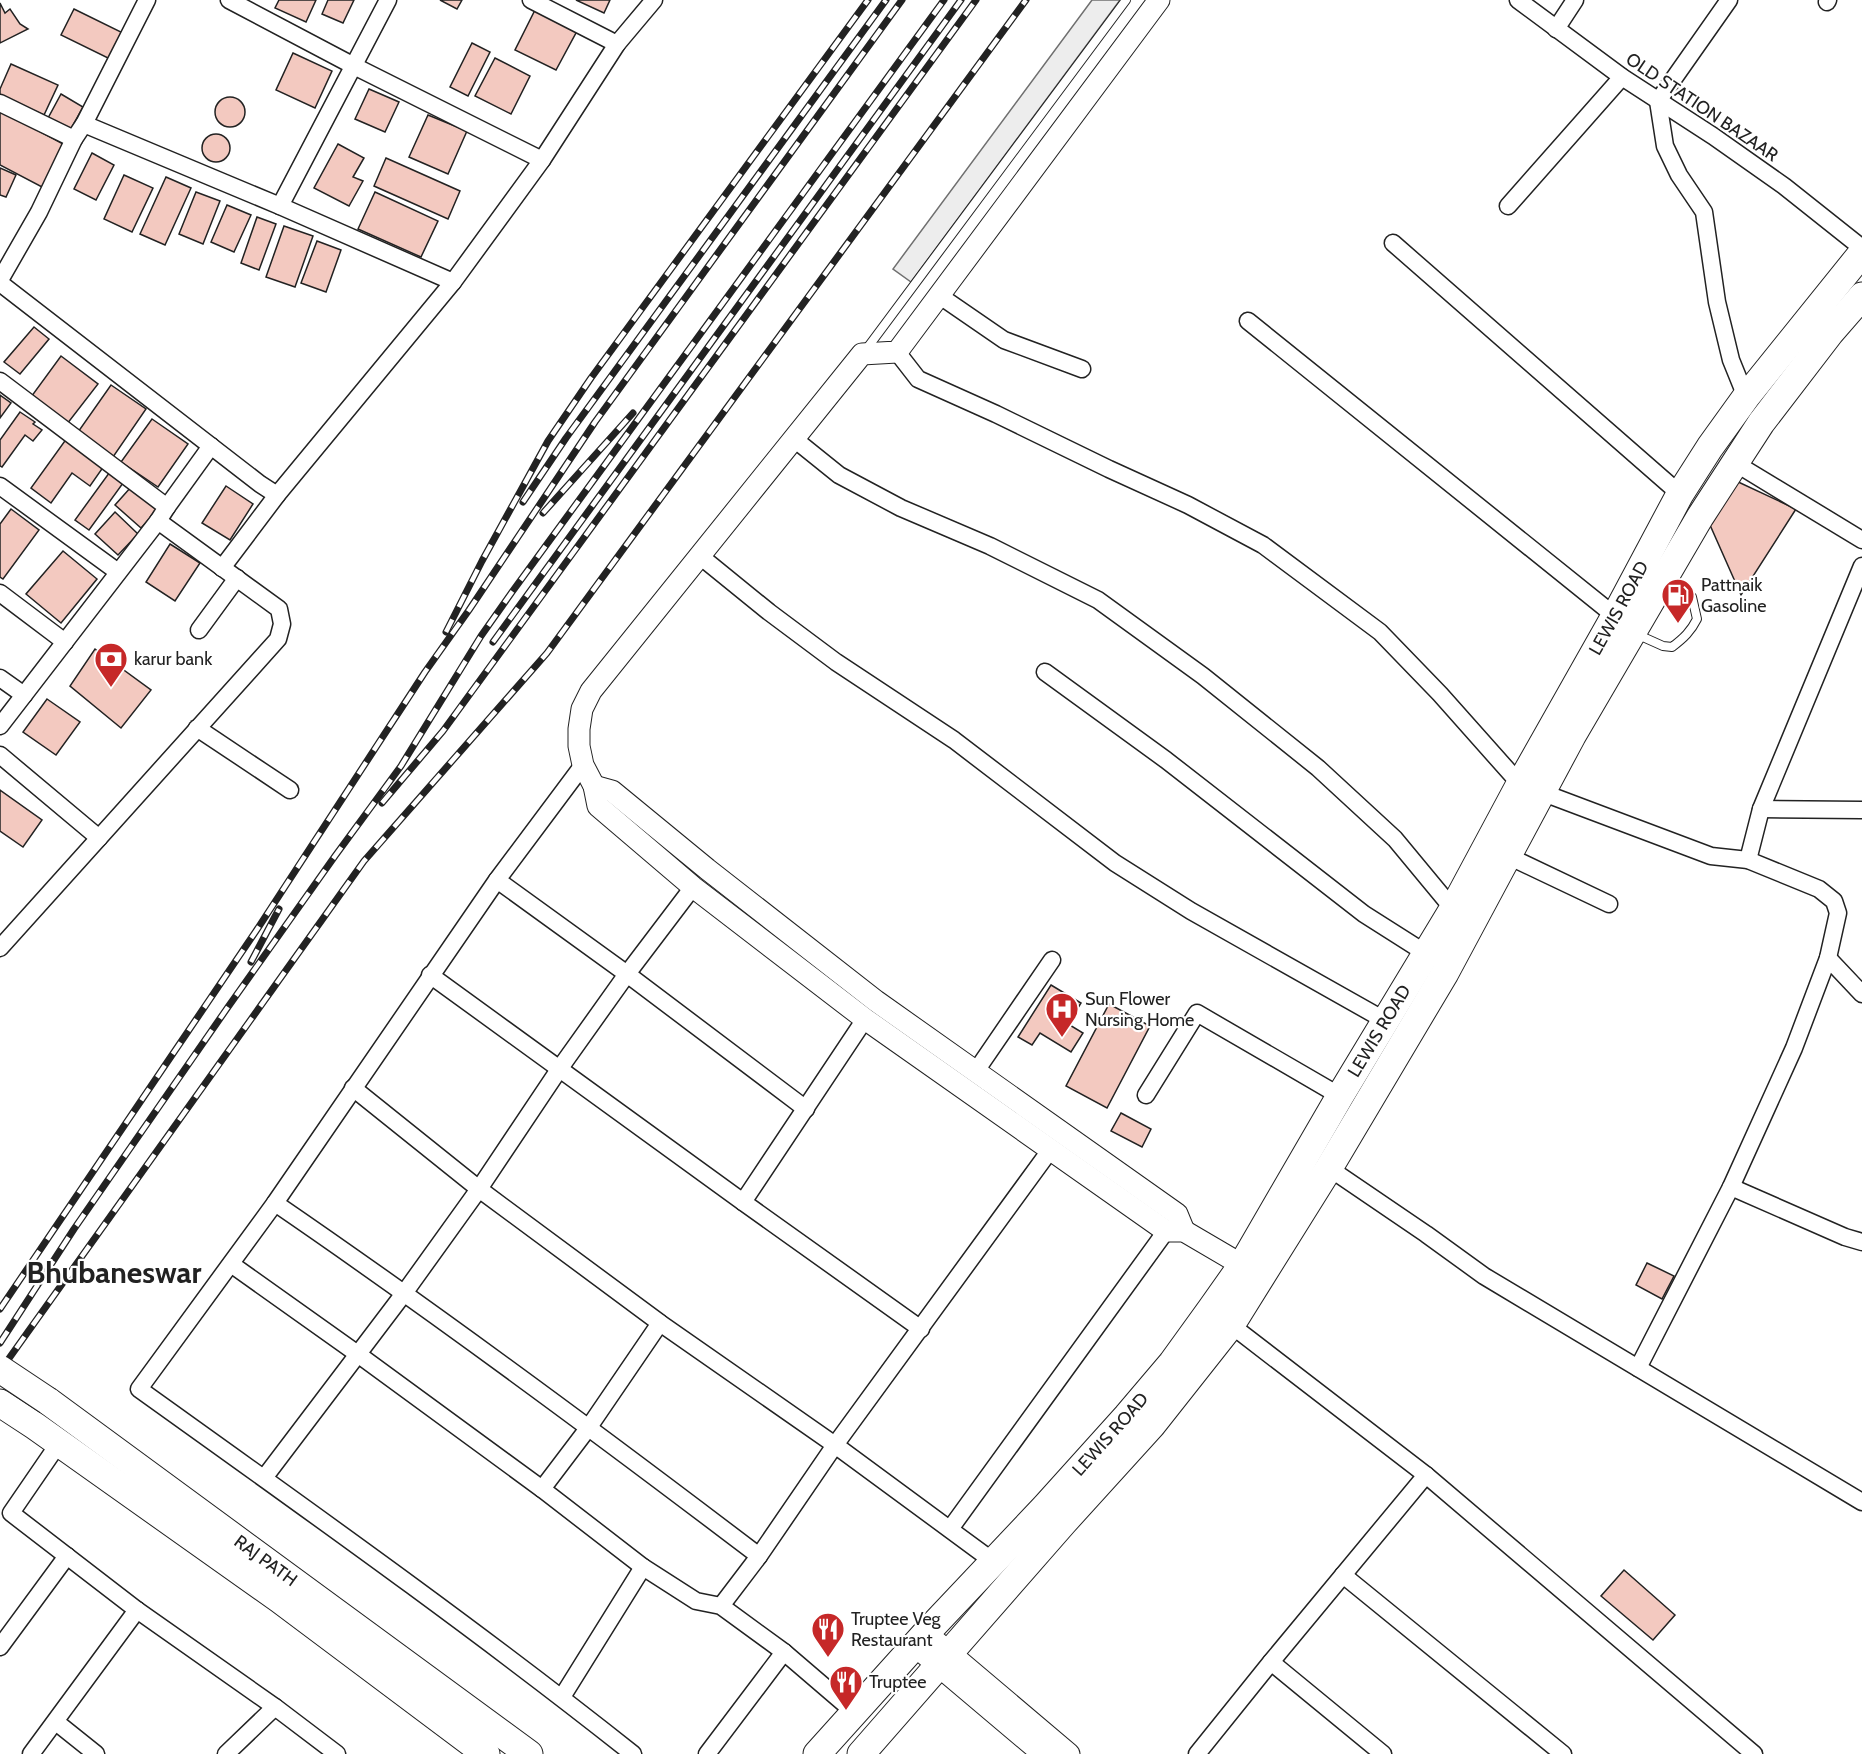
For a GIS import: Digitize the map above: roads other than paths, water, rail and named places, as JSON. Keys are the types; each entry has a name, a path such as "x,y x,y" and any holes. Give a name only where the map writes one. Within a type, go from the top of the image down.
{"main road":[{"name":"LEWIS ROAD","path":"817,1754 1127,1416 1172,1362 1242,1265 1340,1096 1453,909 1531,788 1624,624 1680,494 1746,397 1862,253"},
{"name":"LEWIS ROAD","path":"1624,624 1666,576 1700,517 1761,423 1798,373 1862,296"},
{"name":"LEWIS ROAD","path":"861,1754 1063,1522 1152,1425 1231,1324 1329,1168 1445,973 1508,856 1531,788"},
{"name":"RAJ PATH","path":"0,1369 48,1401 529,1754"},
{"name":"RAJ PATH","path":"0,1403 279,1599 486,1754"}],"street":[{"path":"147,0 84,124 74,139 39,212 0,281 277,495"},
{"path":"229,0 354,66 542,160"},
{"path":"280,206 388,0"},
{"path":"531,0 617,44"},
{"path":"222,568 277,495 453,282 542,160 617,44 654,0"},
{"path":"1159,0 897,352 862,354 591,691 582,709 579,746 583,765 594,786 598,806 693,887 865,1019 1051,1149 1175,1231 1242,1265"},
{"name":"OLD STATION BAZAAR","path":"1518,0 1622,77 1713,136 1775,180 1862,248"},
{"path":"1556,29 1575,0"},
{"path":"1729,0 1658,101 1665,146 1679,175 1704,212 1717,302 1731,360 1746,397"},
{"path":"1508,206 1622,77"},
{"path":"0,103 74,139"},
{"path":"84,124 453,282"},
{"path":"1393,243 1680,494"},
{"path":"940,296 1004,340 1082,369"},
{"path":"1248,321 1624,624"},
{"path":"897,352 918,379 1188,505 1263,545 1380,632 1531,788 1711,856 1748,860 1819,889 1834,901 1838,913 1828,958 1794,1048 1731,1187 1638,1368"},
{"path":"0,381 162,514 222,568 279,609 282,624 278,639 0,948"},
{"path":"793,438 839,476 901,508 990,546 1098,600 1203,676 1318,768 1395,839 1453,909"},
{"path":"0,726 211,446"},
{"path":"1735,463 1862,540"},
{"path":"0,486 118,572"},
{"path":"700,556 836,662 954,740 1114,863 1191,911 1386,1021"},
{"path":"1748,860 1761,809 1862,566"},
{"path":"199,630 237,578"},
{"path":"0,593 65,642"},
{"path":"1045,672 1166,760 1364,914 1426,954"},
{"path":"0,678 24,695"},
{"path":"197,729 290,790"},
{"path":"0,755 99,838"},
{"path":"583,765 497,880 275,1203 139,1389 562,1697 633,1754"},
{"path":"594,786 612,791 707,869 866,993 1177,1214 1175,1231 950,1529"},
{"path":"1761,809 1862,810"},
{"path":"1508,856 1609,904"},
{"path":"497,880 627,974 806,1109"},
{"path":"264,1478 405,1292 479,1190 560,1068 693,887"},
{"path":"1828,958 1862,994"},
{"path":"976,1071 1052,960"},
{"path":"430,975 921,1329"},
{"path":"1146,1095 1197,1013 1340,1096"},
{"path":"743,1202 865,1019"},
{"path":"353,1088 479,1190 660,1323 835,1445 994,1562"},
{"path":"721,1606 759,1556 835,1445 1051,1149"},
{"path":"1329,1168 1484,1276 1862,1502"},
{"path":"1731,1187 1845,1237 1862,1242"},
{"path":"275,1203 405,1292 759,1556"},
{"path":"231,1264 359,1355 643,1567 696,1601 721,1606 784,1652 854,1712"},
{"path":"542,1490 589,1427 660,1323"},
{"path":"1231,1324 1426,1475 1754,1754"},
{"path":"59,1443 11,1513 137,1610 275,1707 337,1754"},
{"path":"1197,1754 1270,1662 1426,1475"},
{"path":"0,1647 68,1556"},
{"path":"562,1697 643,1567"},
{"path":"1343,1575 1563,1754"},
{"path":"31,1754 137,1610"},
{"path":"921,1639 1043,1754"},
{"path":"707,1754 784,1652"},
{"path":"944,1659 1069,1754"},
{"path":"1270,1662 1383,1754"},
{"path":"226,1754 275,1707"},
{"path":"56,1722 96,1754"}],"lane":[{"path":"862,354 1126,0"},
{"path":"1624,624 1663,646 1672,647 1686,637 1697,619 1692,597 1666,576"}],"railway":[{"path":"446,632 548,441 591,378 868,0"},
{"path":"523,502 566,438 886,0"},
{"path":"0,1309 256,931 425,672 595,422 902,0"},
{"path":"0,1343 74,1229 228,1007 401,766 481,636 944,0"},
{"path":"493,642 961,0"},
{"path":"382,803 443,731 976,0"},
{"path":"0,1371 364,861 547,653 1026,0"},
{"path":"543,513 633,413"},
{"path":"251,962 279,909"}],"place":[{"name":"Pattnaik Gasoline","path":"1678,624"},
{"name":"karur bank","path":"111,688"},
{"name":"Sun Flower Nursing Home","path":"1062,1038"},
{"name":"Truptee Veg Restaurant","path":"828,1658"},
{"name":"Truptee","path":"846,1711"}],"district":[{"name":"Bhubaneswar","path":"114,1273"}]}
